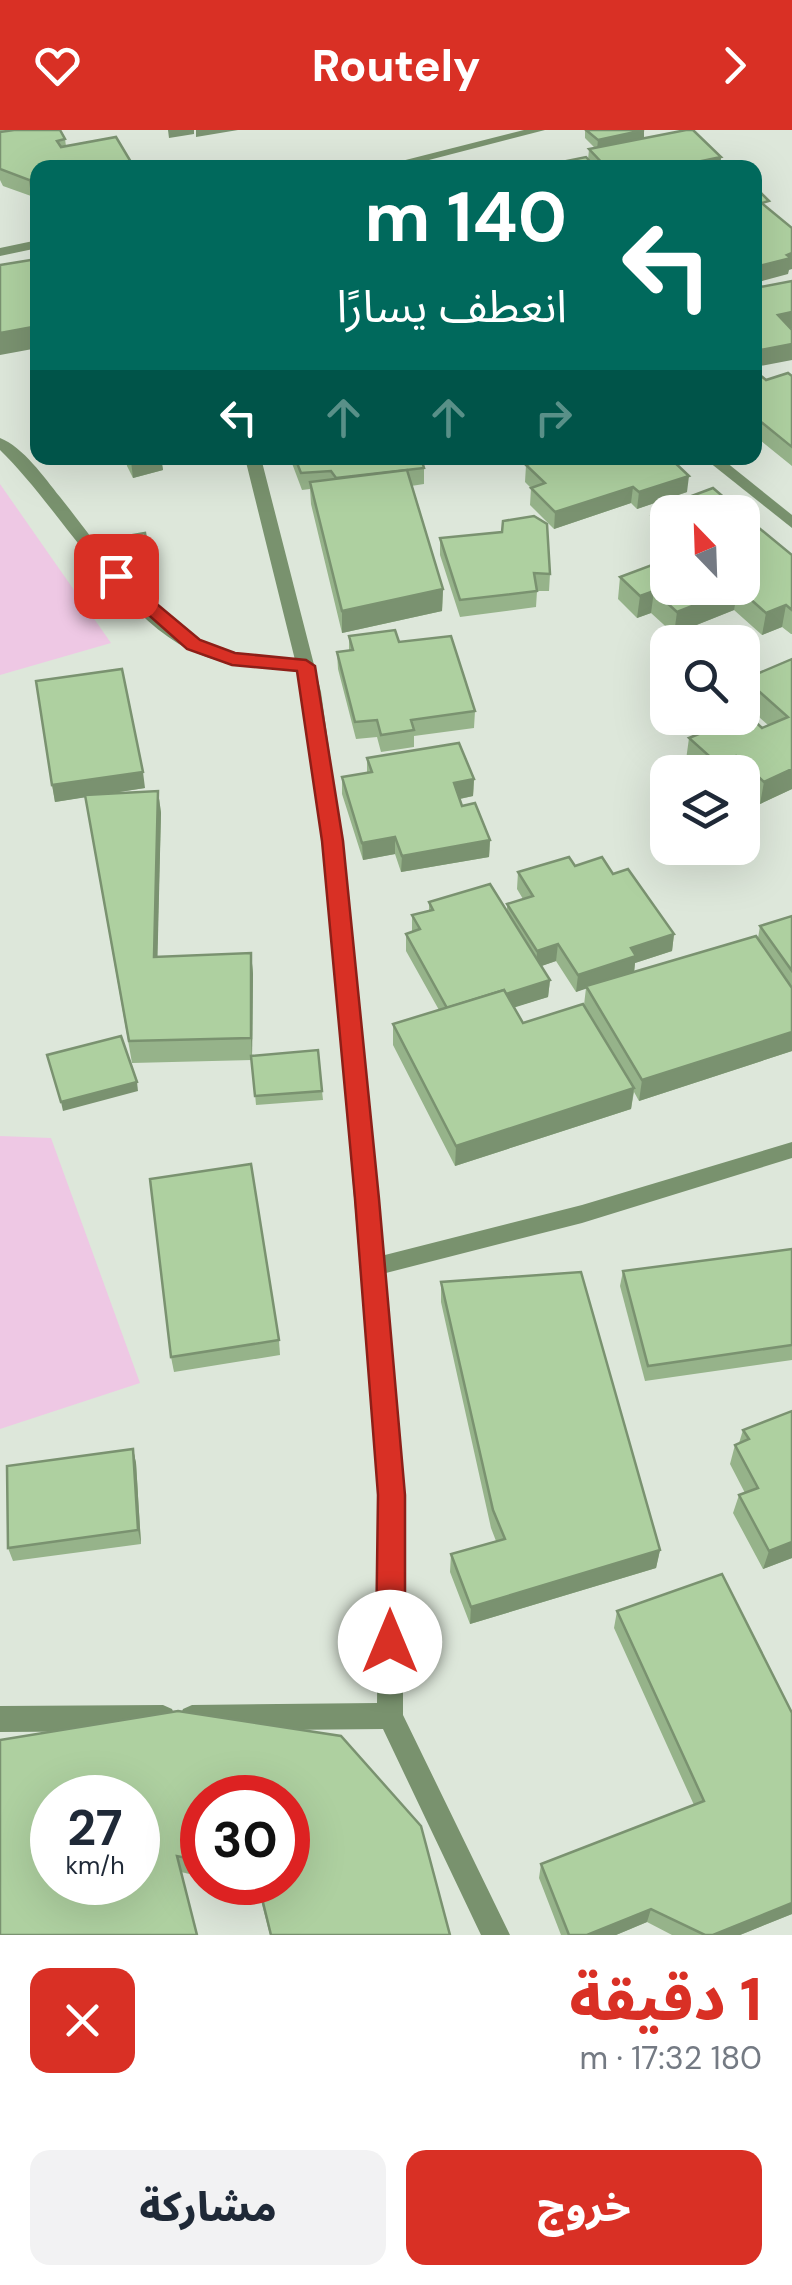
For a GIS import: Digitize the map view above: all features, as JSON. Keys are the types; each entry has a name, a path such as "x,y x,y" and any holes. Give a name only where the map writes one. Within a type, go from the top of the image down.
{"street":[{"path":"410,160 508,134 539,130"},
{"path":"0,252 30,246"},
{"path":"0,442 22,461 116,576 193,645 232,659 306,666"},
{"path":"256,465 306,666 332,841 391,1495 390,1716 496,1935"},
{"path":"721,465 792,523"},
{"path":"373,1267 582,1214 792,1150"},
{"path":"0,1720 390,1716"}],"shaded area":[{"path":"0,484 111,643 0,675"},
{"path":"0,1136 51,1138 140,1383 0,1429"}],"building":[{"path":"60,130 65,139 57,141 61,147 116,137 130,160 30,160 29,180 0,169 0,132"},
{"path":"586,130 644,130 598,140"},
{"path":"693,130 721,157 599,160 589,149"},
{"path":"762,203 792,228 792,253 787,255 791,258 762,265"},
{"path":"30,260 30,327 0,333 0,265"},
{"path":"792,281 792,312 778,315 792,330 792,344 762,350 762,287"},
{"path":"788,373 792,376 792,447 762,423 762,377 766,380"},
{"path":"298,465 424,468 336,478 331,471 301,473"},
{"path":"526,465 677,465 689,476 639,492 633,487 555,512 531,488 545,483"},
{"path":"407,470 443,589 342,611 310,482"},
{"path":"713,488 721,495 694,495"},
{"path":"534,516 547,524 550,574 534,573 537,591 460,600 440,538 502,532 503,521"},
{"path":"760,529 792,555 792,610 786,605 766,613 757,605"},
{"path":"145,533 147,546 117,554 121,537"},
{"path":"650,566 650,592 640,596 620,577"},
{"path":"669,605 695,605 677,612"},
{"path":"395,630 399,642 451,636 475,711 411,720 414,730 381,735 377,720 355,722 337,652 353,650 349,636"},
{"path":"792,659 792,769 764,782 760,778 760,755 708,755 689,738 760,735 760,726 788,717 760,692 760,673"},
{"path":"122,669 143,772 52,785 36,681"},
{"path":"459,743 474,779 454,783 462,806 475,803 490,840 402,856 395,837 362,843 342,777 372,772 367,758"},
{"path":"158,791 154,957 251,953 251,1038 129,1041 85,795"},
{"path":"569,857 575,866 602,857 613,874 628,869 674,934 631,948 636,956 578,975 558,944 537,951 507,904 533,896 518,872"},
{"path":"490,884 550,980 447,1008 406,934 420,929 412,915 433,910 429,902"},
{"path":"792,916 792,971 760,926"},
{"path":"756,936 792,988 792,1032 642,1080 586,986"},
{"path":"504,990 523,1023 583,1004 634,1088 456,1146 393,1024"},
{"path":"121,1036 137,1082 61,1102 47,1055"},
{"path":"318,1050 322,1091 255,1096 251,1056"},
{"path":"251,1164 279,1340 171,1357 150,1179"},
{"path":"792,1249 792,1345 648,1366 623,1271"},
{"path":"581,1272 660,1550 471,1607 451,1554 505,1539 493,1510 441,1282"},
{"path":"792,1411 792,1542 769,1551 739,1495 758,1488 735,1445 749,1439 743,1430"},
{"path":"133,1449 138,1530 8,1548 7,1466"},
{"path":"722,1574 792,1713 792,1903 713,1935 705,1935 651,1909 587,1935 569,1935 541,1864 704,1801 617,1611"},
{"path":"178,1711 341,1736 421,1826 450,1935 271,1935 264,1905 310,1905 310,1775 180,1775 180,1905 189,1905 197,1935 0,1935 0,1740"}],"route":[{"path":"116,576 193,645 232,659 306,666 332,841 367,1199 391,1495 390,1642"}]}
